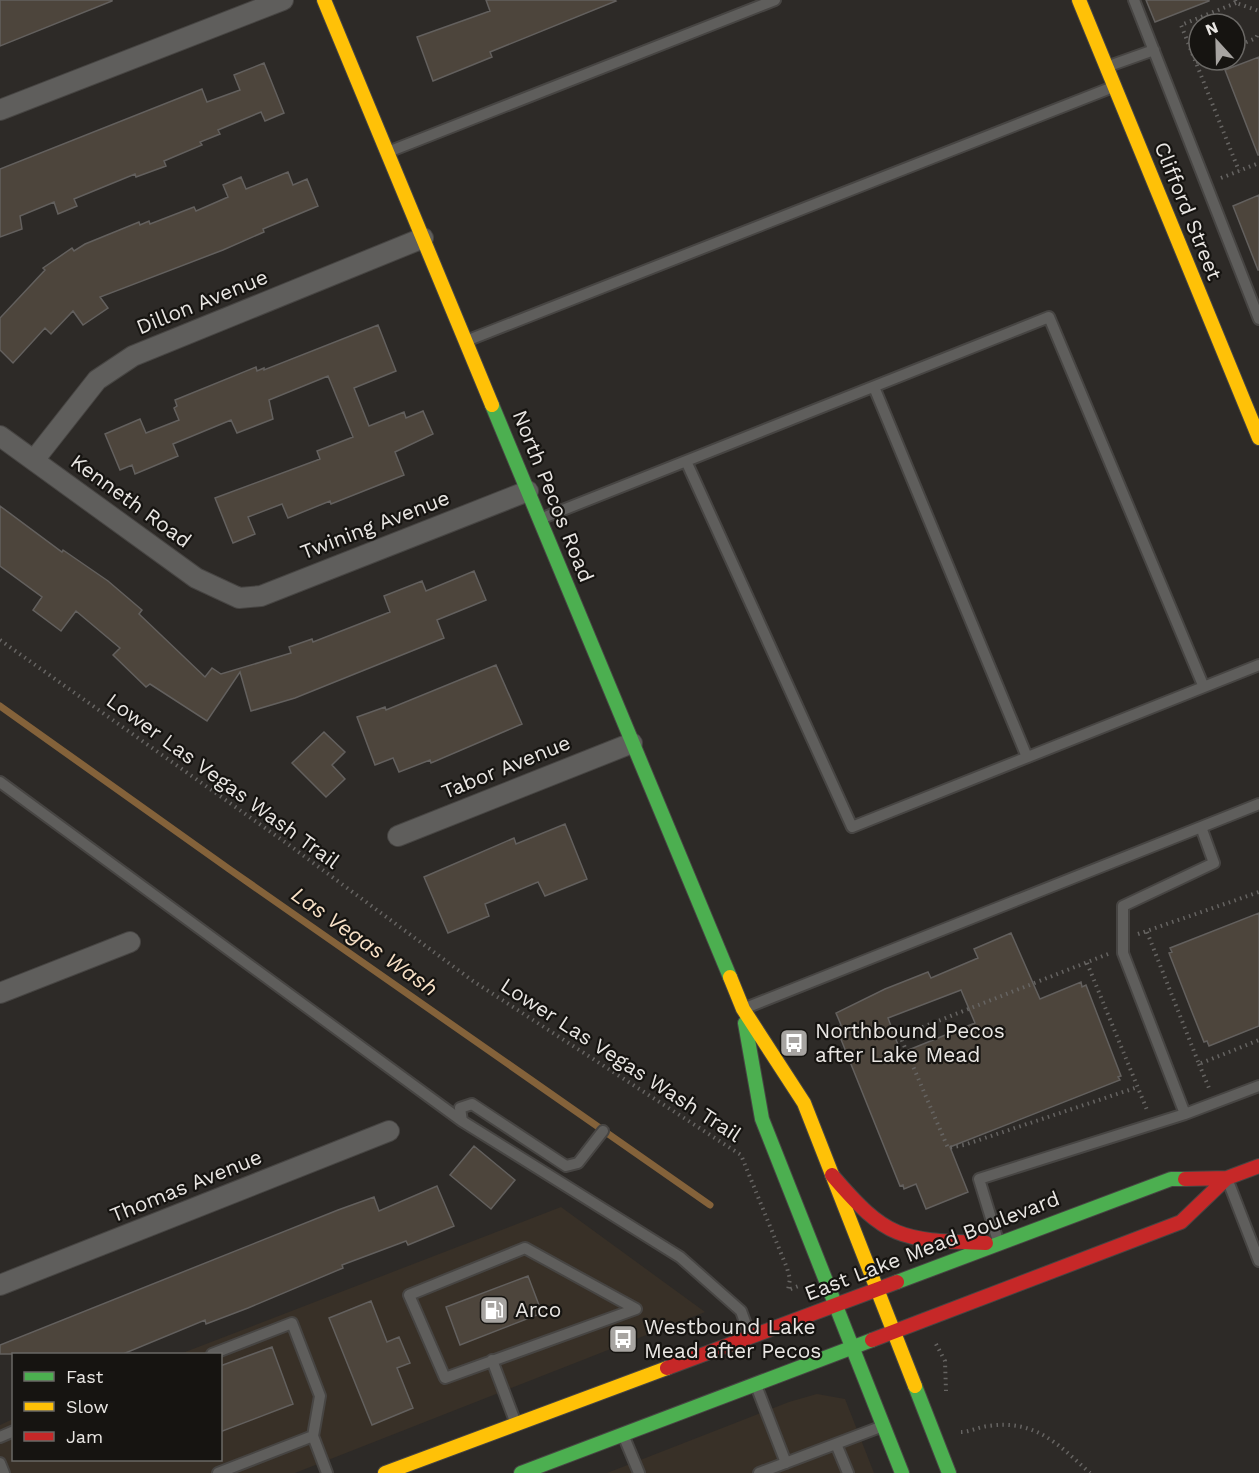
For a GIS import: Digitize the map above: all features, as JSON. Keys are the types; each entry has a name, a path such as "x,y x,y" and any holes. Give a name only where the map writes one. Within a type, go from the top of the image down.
{"main road":[{"name":"North Pecos Road","path":"324,0 742,1009 804,1103 949,1473"},
{"name":"Clifford Street","path":"1079,0 1259,438"},
{"name":"North Pecos Road","path":"742,1009 762,1119 902,1473"},
{"name":"East Lake Mead Boulevard","path":"386,1473 1171,1179 1227,1178 1259,1166"},
{"path":"832,1175 870,1219 896,1236 927,1240 999,1243"},
{"name":"East Lake Mead Boulevard","path":"521,1473 1181,1222 1227,1178"}],"street":[{"path":"0,110 283,0"},
{"name":"Dillon Avenue","path":"34,460 97,380 133,356 423,238"},
{"name":"Kenneth Road","path":"0,436 196,578 239,598"},
{"name":"Twining Avenue","path":"239,598 261,596 528,491"},
{"name":"Tabor Avenue","path":"398,836 632,743"},
{"path":"0,993 129,942"},
{"name":"Thomas Avenue","path":"0,1285 390,1131"}],"lane":[{"path":"388,153 775,0"},
{"path":"1134,0 1259,320"},
{"path":"1107,66 1154,50"},
{"path":"466,341 1115,86"},
{"path":"539,519 1049,316 1203,685"},
{"path":"874,387 1027,757"},
{"path":"686,461 852,827 1203,685 1259,665"},
{"path":"0,782 462,1121 681,1257 741,1311 750,1336"},
{"path":"742,1009 1259,804"},
{"path":"1185,1114 1123,949 1123,906 1214,862 1201,827"},
{"path":"999,1243 980,1179 1185,1114 1259,1086"},
{"path":"462,1121 460,1108 472,1104 566,1166 578,1163 603,1131"},
{"path":"1227,1178 1259,1261"},
{"path":"525,1248 636,1309 503,1356 492,1360 445,1378 409,1295 525,1248"},
{"path":"215,1353 292,1323 320,1396 313,1436 327,1473"},
{"path":"492,1360 516,1424"},
{"path":"755,1384 786,1463"},
{"path":"759,1473 883,1426"},
{"path":"623,1434 639,1473"},
{"path":"218,1473 313,1436"},
{"path":"836,1444 848,1473"},
{"path":"0,1463 4,1473"}],"path":[{"path":"1212,12 1235,2 1259,11"},
{"path":"1187,23 1181,26 1187,40"},
{"path":"1247,42 1256,38 1259,32"},
{"path":"1200,72 1239,171"},
{"path":"1205,184 1259,163"},
{"name":"Lower Las Vegas Wash Trail","path":"0,640 289,845 473,981 741,1155 787,1268 790,1279 788,1290 824,1277"},
{"path":"1215,1102 1147,932 1259,892"},
{"path":"1123,949 900,1036 948,1148 964,1145 1138,1087"},
{"path":"1087,963 1153,1124"},
{"path":"1199,1064 1259,1040"},
{"path":"924,1320 945,1361 946,1390 950,1401"},
{"path":"958,1422 962,1433 988,1426 1031,1428 1060,1446 1090,1473"}],"shaded area":[{"path":"561,1207 705,1312 295,1473 0,1473 0,1425 12,1419 12,1461 222,1461 222,1353 183,1353"},
{"path":"817,1394 845,1399 874,1473 607,1473 789,1402"}],"building":[{"path":"0,0 112,0 112,1 0,46"},
{"path":"486,0 616,1 490,52 492,57 433,81 417,37 490,11"},
{"path":"1146,0 1209,0 1209,1 1155,22"},
{"path":"1259,57 1259,155 1226,72 1247,72 1247,62"},
{"path":"264,63 284,113 265,121 261,112 218,130 220,134 200,142 202,145 164,161 166,166 136,177 135,174 74,199 77,206 58,214 54,202 20,216 22,229 0,237 0,169 202,89 207,102 240,90 234,75"},
{"path":"288,172 293,185 307,179 318,206 263,229 264,232 223,250 100,297 108,308 83,325 73,311 51,334 45,328 13,363 0,350 0,318 45,270 43,268 72,248 74,251 85,244 139,222 140,225 149,221 150,224 194,207 196,211 228,197 223,185 241,177 246,189"},
{"path":"1259,195 1259,270 1258,270 1233,206"},
{"path":"378,325 396,371 354,388 369,426 404,412 406,418 423,411 433,434 395,452 404,475 331,504 330,501 288,518 282,504 248,517 255,534 233,543 215,498 320,459 317,451 353,437 328,376 269,400 273,419 237,433 231,420 173,444 178,456 135,474 132,465 120,470 105,434 140,419 146,433 179,420 174,408 177,406 175,400 256,367 257,371 264,368 264,370"},
{"path":"0,506 62,552 63,550 108,581 142,610 139,614 205,677 212,668 221,674 291,653 289,647 312,639 313,642 390,612 384,596 422,581 426,591 474,571 486,600 437,620 444,638 295,698 251,711 240,672 207,721 150,684 146,687 113,655 120,648 76,611 61,631 33,610 42,597 0,566"},
{"path":"496,665 522,724 431,763 430,760 399,772 393,758 375,765 357,717 385,707 386,710"},
{"path":"324,732 345,752 332,765 345,779 326,797 292,763"},
{"path":"565,824 587,879 545,896 538,882 485,904 489,916 448,933 424,877 514,838 516,844"},
{"path":"1259,913 1259,1026 1209,1046 1207,1041 1204,1042 1192,1012 1169,953 1172,952 1170,948"},
{"path":"1011,933 1040,999 1081,982 1082,987 1086,985 1121,1076 1118,1077 1120,1080 950,1147 968,1192 926,1209 916,1184 904,1189 903,1185 900,1186 836,1027 841,1025 836,1013 885,989 928,972 931,978 978,958 974,949","holes":["961,990 975,1023 901,1053 888,1018"]},
{"path":"474,1146 515,1180 491,1209 450,1175"},
{"path":"437,1186 454,1226 408,1245 406,1241 342,1265 343,1268 248,1308 206,1324 205,1320 125,1353 0,1354 0,1345 338,1210 374,1197 379,1211"},
{"path":"528,1276 542,1313 460,1345 446,1307"},
{"path":"371,1301 387,1342 399,1337 410,1363 397,1368 413,1408 372,1425 329,1318"},
{"path":"272,1347 293,1404 222,1431 222,1365"}],"waterway":[{"name":"Las Vegas Wash","path":"0,706 710,1205"}],"traffic: fast":[{"path":"492,405 730,977"},
{"path":"745,1023 762,1119 902,1473"},
{"path":"897,1282 1171,1179 1185,1179"},
{"path":"521,1473 872,1340"},
{"path":"915,1386 949,1473"}],"traffic: slow":[{"path":"324,0 492,405"},
{"path":"1079,0 1259,438"},
{"path":"730,977 743,1009 804,1103 915,1386"},
{"path":"385,1473 667,1368"}],"traffic: jam":[{"path":"1185,1179 1227,1178 1259,1166"},
{"path":"832,1175 868,1213 898,1233 915,1238 986,1243"},
{"path":"872,1340 1181,1222 1227,1178"},
{"path":"667,1368 897,1282"}],"place":[{"name":"Northbound Pecos after Lake Mead","path":"794,1043"},
{"name":"Arco","path":"494,1310"},
{"name":"Westbound Lake Mead after Pecos","path":"623,1339"}]}
